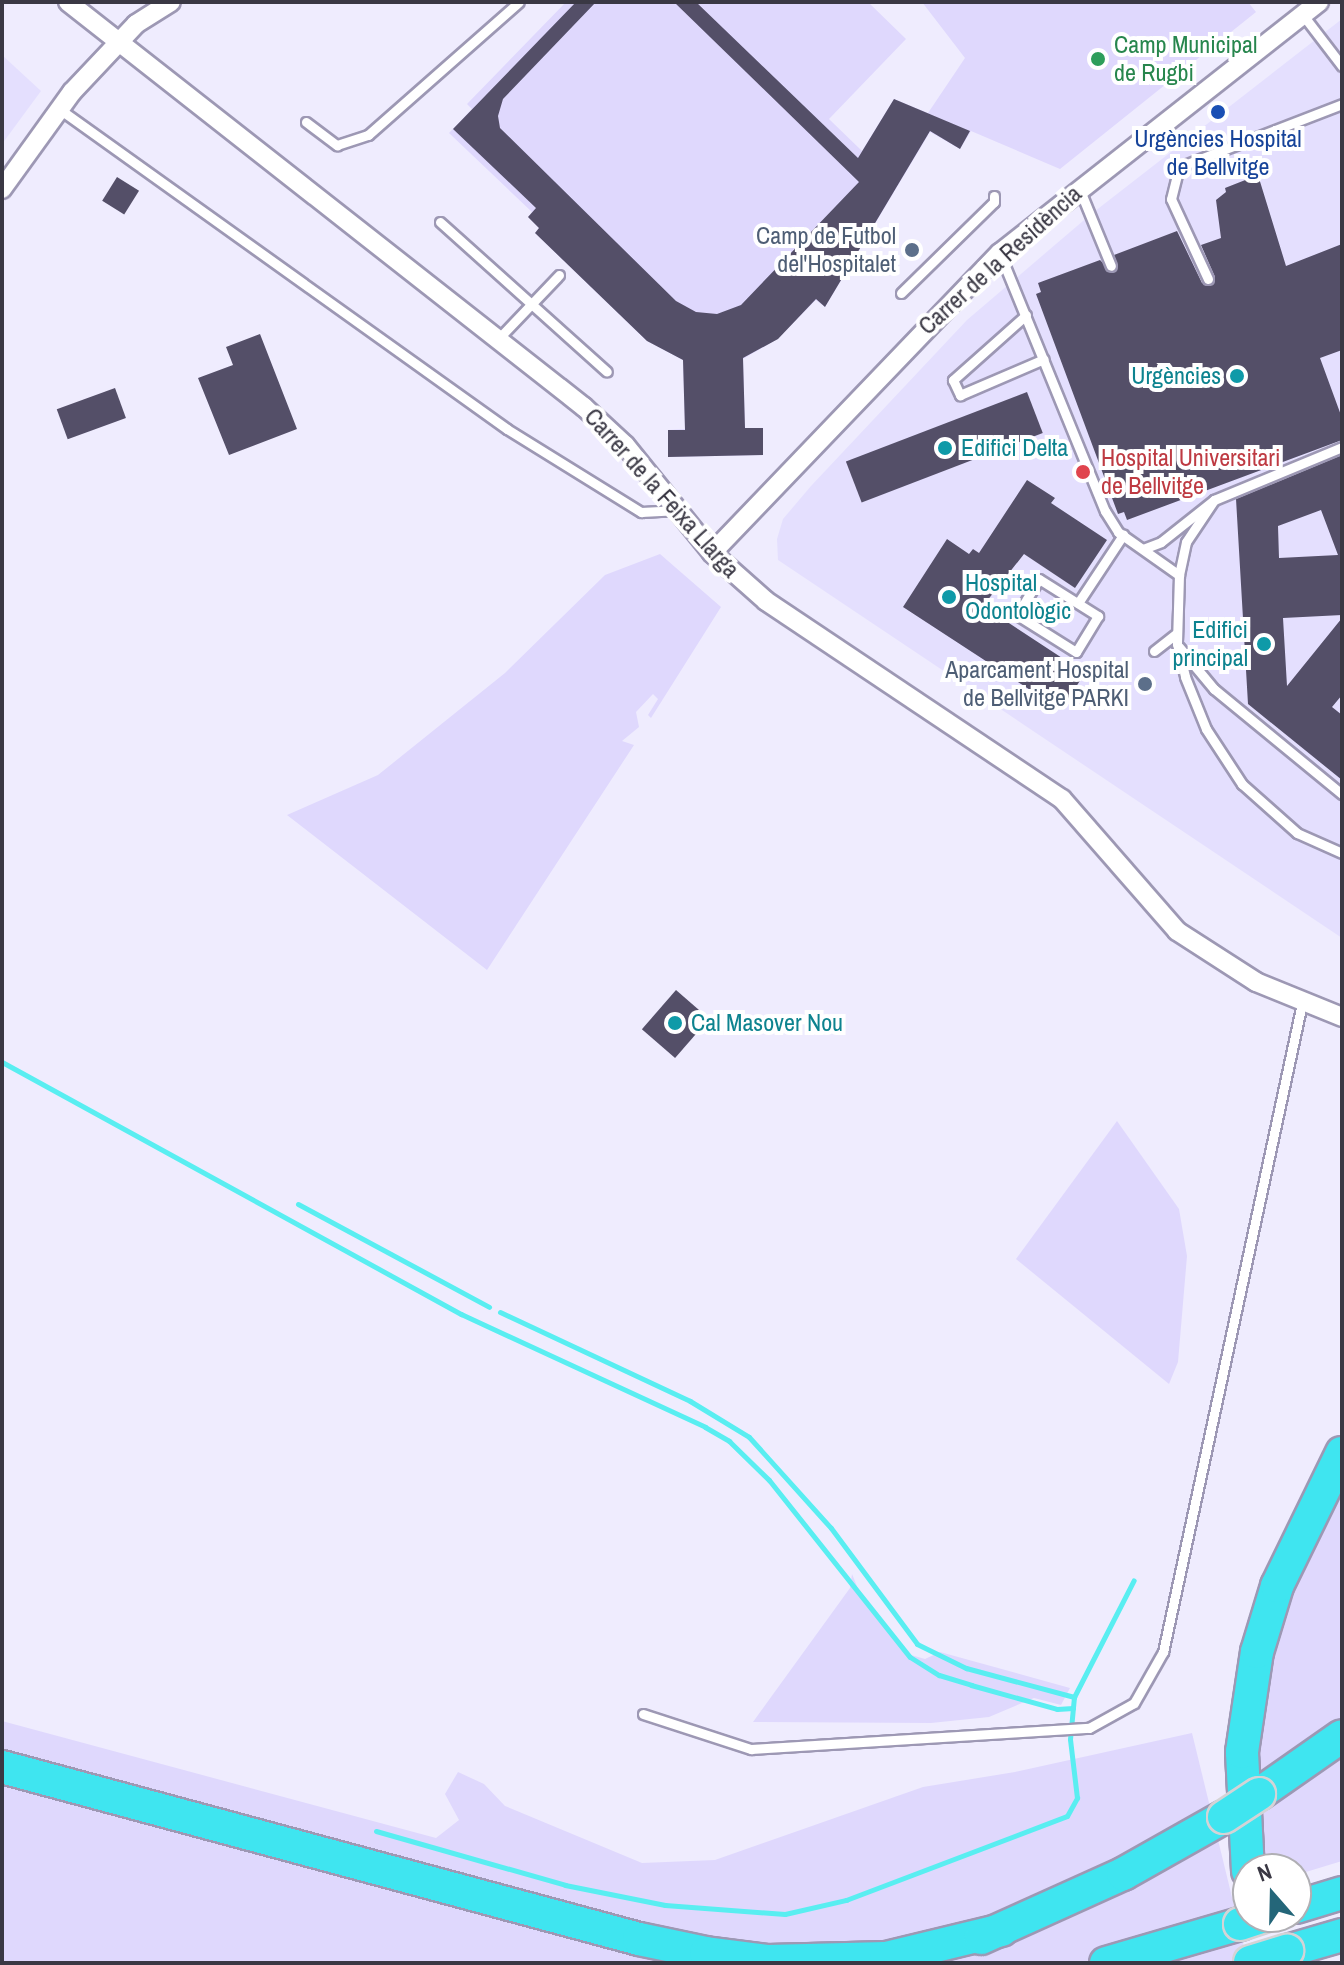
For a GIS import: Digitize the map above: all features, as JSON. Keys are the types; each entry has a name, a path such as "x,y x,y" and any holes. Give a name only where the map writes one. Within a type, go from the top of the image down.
{"highway":[{"path":"1247,1853 1242,1752 1251,1679 1266,1616 1342,1453"},
{"path":"1311,1514 1342,1468"},
{"path":"906,1963 1002,1930 1123,1874 1224,1817 1342,1736"},
{"path":"8,1769 639,1939 706,1953 768,1961 871,1959 1002,1930"},
{"path":"1312,1902 1342,1893"},
{"path":"1106,1963 1232,1926"},
{"path":"1264,1933 1280,1957"},
{"path":"1249,1963 1280,1957 1342,1935"}],"street":[{"name":"Carrer de la Feixa Llarga","path":"68,2 499,338 608,428 712,553 802,627 1062,799 1096,832 1159,913 1197,946 1302,1003 1342,1017"},
{"path":"136,24 139,2"},
{"path":"2,189 58,108 136,24 171,2"},
{"name":"Carrer de la Residència","path":"712,553 1000,253 1319,2"}],"lane":[{"path":"306,122 337,145 368,135 519,2"},
{"path":"1303,15 1342,66"},
{"path":"1208,279 1171,199 1179,167 1342,104"},
{"path":"58,108 507,429 641,512 675,510"},
{"path":"1079,188 1111,266"},
{"path":"901,293 994,202 994,196"},
{"path":"440,222 607,372"},
{"path":"1000,253 1105,511 1123,535 1179,575"},
{"path":"499,338 559,275"},
{"path":"1026,315 953,380 960,395 1044,359"},
{"path":"1143,549 1161,542 1214,500 1342,447"},
{"path":"1214,500 1186,542 1179,575 1177,644 1206,729 1242,784 1297,833 1342,853"},
{"path":"1078,603 1123,535"},
{"path":"1039,579 1078,603 1098,616 1076,652 1017,615 1039,579"},
{"path":"1154,651 1177,633"},
{"path":"1177,644 1214,689 1342,794"},
{"path":"643,1714 751,1749 1089,1728 1134,1703 1163,1652 1302,1003"}],"shaded area":[{"path":"566,2 868,2 906,39 829,119 862,151 894,99 928,113 965,58 922,2 1248,2 1256,12 1060,169 971,131 960,149 930,132 825,307 816,300 777,339 743,359 745,428 763,428 763,455 668,457 668,430 685,429 683,360 647,341 535,233 539,228 528,217 532,212 449,133 472,109 467,104"},
{"name":"Hospital Universitari de Bellvitge","path":"1342,19 1342,938 778,560 777,539 783,519 811,486 967,320 1090,215"},
{"path":"2,55 41,91 2,144"},
{"path":"660,554 721,607 651,718 648,715 658,699 653,694 636,712 639,727 622,741 634,745 487,970 287,815 378,775 505,673 605,575"},
{"path":"1117,1121 1179,1209 1187,1256 1178,1362 1169,1384 1016,1259"},
{"path":"1342,1495 1342,1723 1254,1783 1275,1637 1287,1596"},
{"path":"852,1574 863,1601 911,1655 925,1659 940,1652 1070,1688 1061,1705 1034,1698 989,1717 931,1723 753,1722 850,1588"},
{"path":"2,1721 436,1838 459,1820 445,1794 458,1772 484,1784 505,1806 642,1863 715,1860 923,1787 1015,1772 1192,1733 1232,1897 1232,1933 1241,1933 1248,1963 2,1963"},
{"path":"1342,1750 1342,1861 1312,1870 1312,1853 1259,1853 1254,1810"}],"building":[{"path":"576,2 596,2 503,99 498,116 500,128 676,301 696,312 717,314 741,305 859,182 674,2 696,2 858,158 894,99 970,131 960,149 930,131 825,307 816,299 778,339 743,358 745,428 763,428 763,455 668,457 668,430 685,430 683,360 647,341 535,233 539,228 528,217 536,208 453,129"},
{"name":"Urgències","path":"1258,175 1286,266 1342,244 1342,350 1320,358 1342,418 1342,440 1127,520 1124,512 1118,514 1036,294 1041,292 1038,283 1100,260 1113,273 1118,266 1114,255 1177,231 1202,283 1212,285 1215,277 1201,245 1221,238 1216,200 1226,192 1225,188"},
{"path":"117,177 139,191 124,215 102,201"},
{"path":"260,334 297,429 229,455 198,378 233,365 226,347"},
{"path":"115,388 126,418 68,439 57,409"},
{"name":"Edifici Delta","path":"1027,392 1043,433 862,503 846,462"},
{"name":"Edifici principal","path":"1342,455 1342,615 1283,618 1287,686 1342,618 1342,695 1332,707 1342,715 1342,780 1248,704 1236,499","holes":["1321,510 1338,555 1279,558 1278,526"]},
{"name":"Hospital Odontològic","path":"1027,480 1055,498 1051,503 1107,540 1075,588 1024,554 983,606 1085,673 1061,710 903,607 947,539 969,554 973,549 979,553"},
{"name":"Cal Masover Nou","path":"676,990 709,1019 675,1058 642,1029"}],"waterway":[{"path":"2,1062 461,1314 729,1441 769,1480 910,1657 939,1675 1057,1709 1073,1708"},
{"path":"298,1204 489,1307"},
{"path":"500,1312 690,1401 749,1437 831,1528 917,1644 966,1668 1074,1697"},
{"path":"376,1831 565,1885 665,1905 785,1914 846,1900 1067,1816 1077,1798 1070,1739 1074,1697 1134,1580"}],"place":[{"name":"Camp Municipal de Rugbi","path":"1098,59"},
{"name":"Urgències Hospital de Bellvitge","path":"1218,112"},
{"name":"Camp de Futbol del'Hospitalet","path":"912,250"},
{"name":"Urgències","path":"1237,376"},
{"name":"Edifici Delta","path":"945,448"},
{"name":"Hospital Universitari de Bellvitge","path":"1083,472"},
{"name":"Hospital Odontològic","path":"949,597"},
{"name":"Edifici principal","path":"1264,644"},
{"name":"Aparcament Hospital de Bellvitge PARKI","path":"1145,684"},
{"name":"Cal Masover Nou","path":"675,1023"}]}
